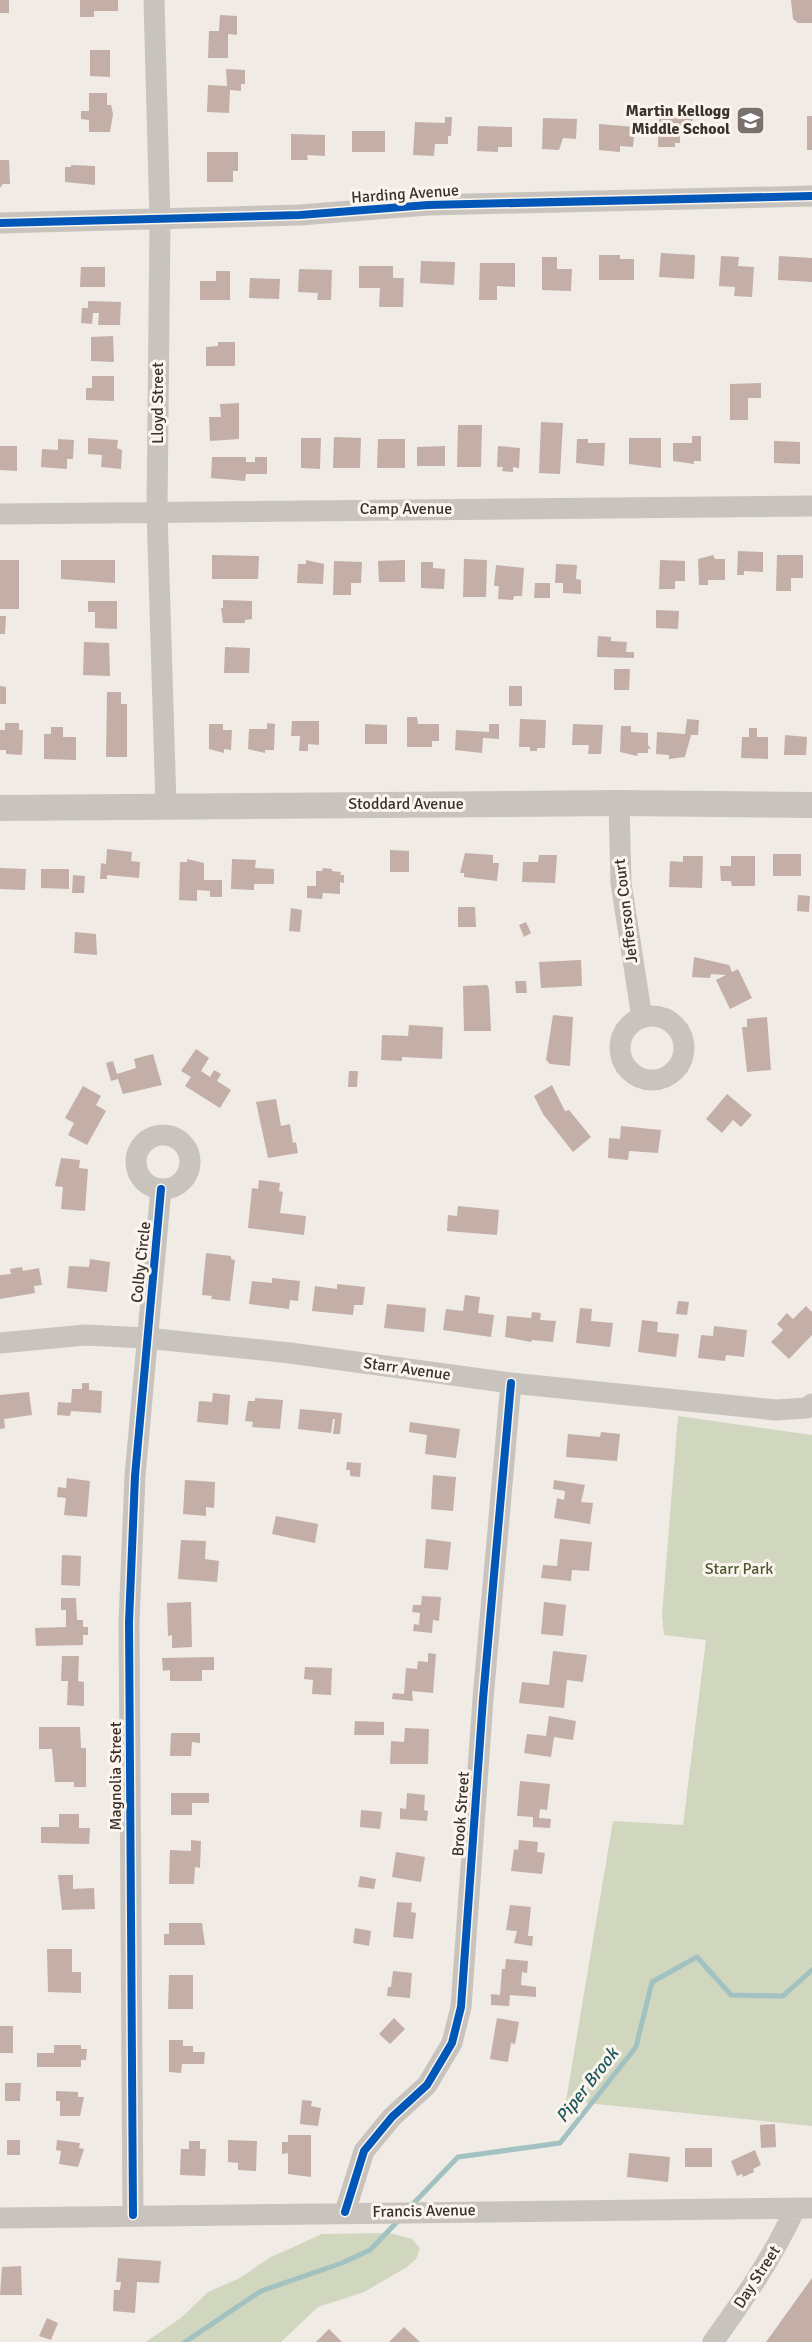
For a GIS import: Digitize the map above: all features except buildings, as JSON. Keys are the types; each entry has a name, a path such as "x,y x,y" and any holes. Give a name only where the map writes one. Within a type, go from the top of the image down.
{"street":[{"name":"Lloyd Street","path":"154,0 160,221 157,511 166,805"},
{"name":"Harding Avenue","path":"0,223 160,221 300,215 428,205 812,196"},
{"name":"Camp Avenue","path":"0,514 812,506"},
{"name":"Stoddard Avenue","path":"0,808 619,803 812,805"},
{"name":"Jefferson Court","path":"619,803 621,883 642,1018"},
{"name":"Colby Circle","path":"146,1338 162,1189"},
{"name":"Starr Avenue","path":"0,1343 85,1335 146,1338 290,1353 511,1383 776,1410 807,1408 812,1404"},
{"name":"Magnolia Street","path":"133,2215 129,1622 135,1476 146,1338"},
{"name":"Brook Street","path":"345,2212 364,2151 392,2117 427,2085 452,2043 461,2007 483,1699 511,1383"},
{"name":"Francis Avenue","path":"0,2218 430,2211 803,2209"},
{"name":"Day Street","path":"713,2342 803,2209"}],"green space":[{"name":"Starr Park","path":"678,1416 812,1435 812,2126 566,2101 613,1821 683,1825 706,1640 664,1635 662,1615"},
{"path":"390,2233 412,2239 420,2248 416,2259 407,2267 364,2292 318,2307 281,2342 146,2342 182,2317 208,2292 240,2278 269,2258 322,2234"}],"waterway":[{"name":"Piper Brook","path":"411,2206 458,2157 560,2143 636,2047 652,1982 697,1957 731,1995 783,1996 812,1970"},
{"name":"Piper Brook","path":"185,2342 261,2291 342,2263 370,2250 399,2220"}],"cycle path":[{"path":"0,223 300,215 428,205 812,196"},
{"path":"133,2215 129,1622 135,1476 161,1189"},
{"path":"345,2212 364,2151 392,2117 427,2085 452,2043 461,2007 483,1699 511,1383"}],"place":[{"name":"Martin Kellogg Middle School","path":"751,120"}]}
